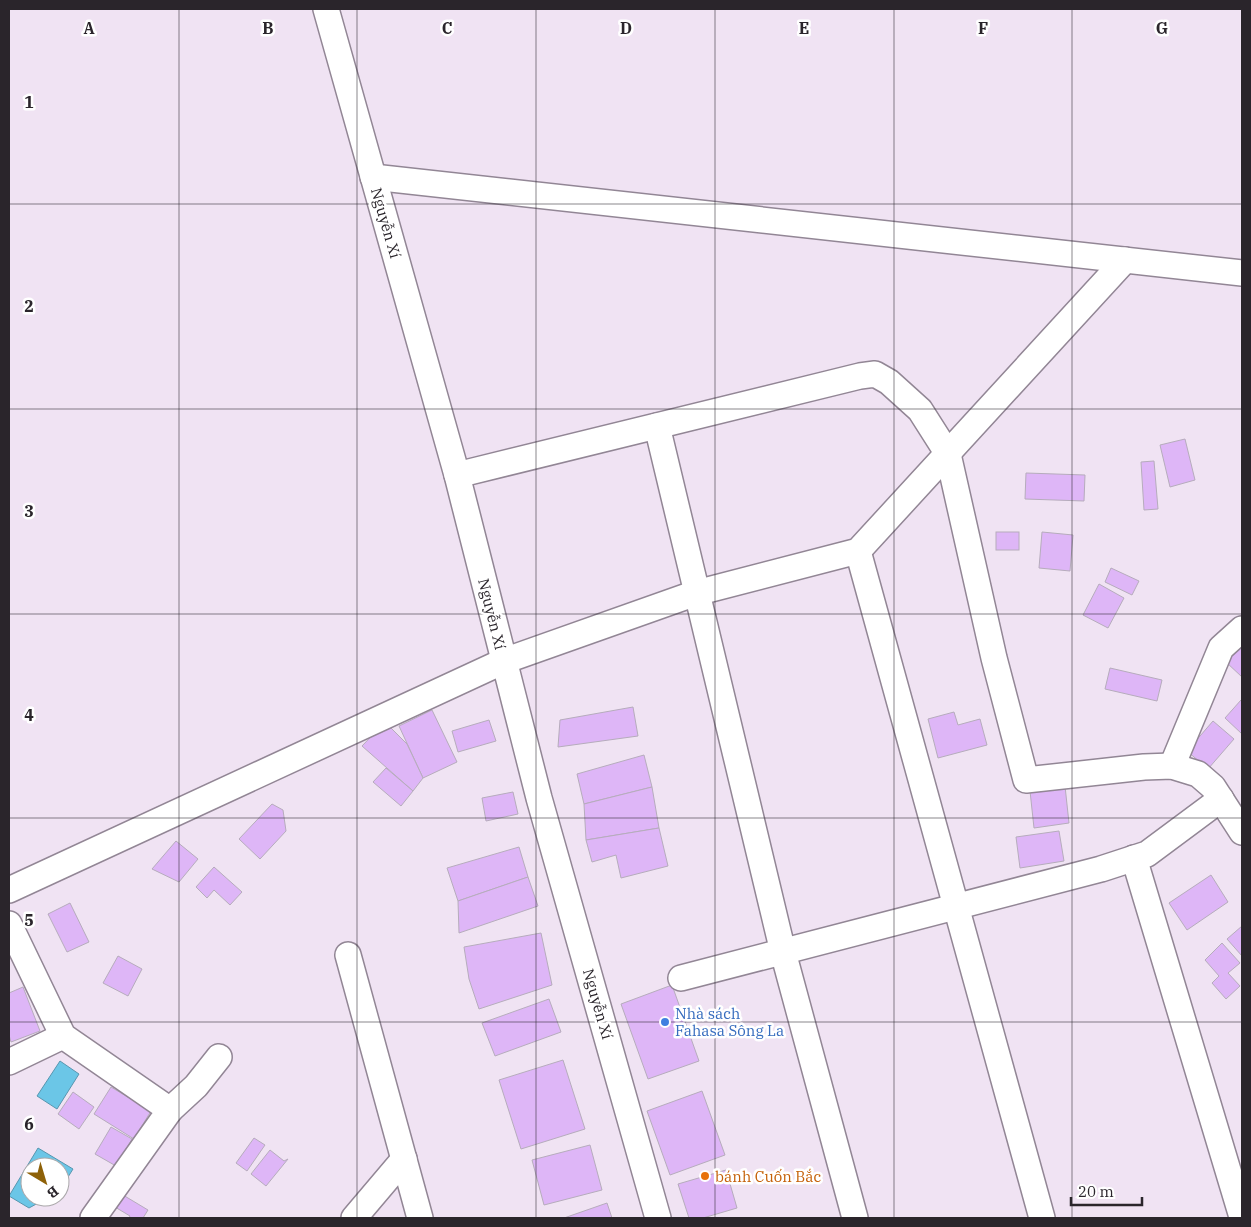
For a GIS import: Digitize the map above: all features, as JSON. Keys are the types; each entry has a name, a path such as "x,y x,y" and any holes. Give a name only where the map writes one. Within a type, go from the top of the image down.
{"street":[{"name":"Nguyễn Xí","path":"326,9 457,475 542,807 658,1218"},
{"path":"373,177 1242,273"},
{"path":"9,890 504,661 696,593 858,551 1125,260"},
{"path":"457,475 860,376 875,374 890,382 920,410 948,454 994,658 1026,780 1144,766 1172,766 1198,774 1213,787 1242,832"},
{"path":"657,426 783,952 855,1218"},
{"path":"858,551 1042,1218"},
{"path":"1172,766 1221,648 1242,628"},
{"path":"681,978 1101,868 1147,854 1221,799"},
{"path":"1134,858 1242,1217"},
{"path":"9,924 63,1036 170,1110"},
{"path":"348,955 420,1218"},
{"path":"9,1062 63,1036"},
{"path":"93,1218 170,1110 196,1086 219,1056"},
{"path":"354,1218 404,1159"}],"water":[{"path":"60,1061 79,1074 57,1109 37,1096"},
{"path":"38,1148 53,1157 33,1157"},
{"path":"20,1178 20,1203 9,1196"}],"building":[{"path":"1185,439 1195,480 1170,487 1160,445"},
{"path":"1154,461 1158,509 1144,510 1141,462"},
{"path":"1026,473 1085,475 1084,501 1025,499"},
{"path":"996,532 1019,532 1019,550 996,550"},
{"path":"1042,532 1073,535 1070,571 1039,568"},
{"path":"1111,568 1139,581 1132,595 1105,582"},
{"path":"1099,584 1124,598 1108,628 1083,615"},
{"path":"1242,645 1242,677 1226,662"},
{"path":"1110,668 1162,680 1157,701 1105,689"},
{"path":"1242,700 1242,734 1225,718"},
{"path":"633,707 638,736 558,747 560,720"},
{"path":"432,710 457,762 423,778 399,726"},
{"path":"954,712 958,725 980,719 987,745 938,758 928,719"},
{"path":"489,720 496,741 458,752 452,731"},
{"path":"1213,721 1234,739 1208,769 1187,751"},
{"path":"385,722 407,744 423,778 413,791 362,746"},
{"path":"644,755 652,787 584,804 577,774"},
{"path":"386,768 413,791 401,806 373,782"},
{"path":"1065,786 1069,823 1034,828 1030,791"},
{"path":"652,787 659,828 586,840 584,804"},
{"path":"513,792 518,814 486,821 482,798"},
{"path":"272,804 283,810 286,831 260,859 239,839"},
{"path":"659,828 668,866 621,878 616,855 592,862 586,840"},
{"path":"1059,831 1064,861 1020,868 1016,837"},
{"path":"176,841 198,859 179,882 152,869"},
{"path":"519,847 528,877 458,901 447,868"},
{"path":"214,867 242,892 230,905 214,890 207,898 196,887"},
{"path":"1211,875 1228,902 1187,930 1169,903"},
{"path":"528,877 538,906 459,933 458,901"},
{"path":"70,903 89,942 67,952 48,914"},
{"path":"1242,926 1242,956 1227,939"},
{"path":"541,933 552,985 479,1009 469,979 464,947"},
{"path":"1222,943 1240,963 1228,973 1240,986 1226,999 1212,983 1219,976 1205,960"},
{"path":"118,956 142,969 128,996 103,983"},
{"path":"672,985 699,1061 648,1079 621,1004"},
{"path":"23,987 40,1031 11,1042 9,1035 9,993"},
{"path":"549,999 561,1032 495,1056 482,1023"},
{"path":"563,1060 585,1129 521,1149 499,1080"},
{"path":"111,1087 151,1111 134,1139 94,1114"},
{"path":"702,1091 725,1155 670,1175 647,1111"},
{"path":"73,1092 94,1107 79,1129 58,1114"},
{"path":"111,1127 132,1139 116,1166 95,1154"},
{"path":"254,1138 265,1145 247,1171 236,1163"},
{"path":"590,1145 602,1190 544,1205 532,1160"},
{"path":"270,1150 284,1161 288,1159 266,1186 251,1174"},
{"path":"726,1170 737,1208 703,1218 689,1218 678,1184"},
{"path":"118,1192 148,1210 143,1218 129,1218 130,1216 110,1204"},
{"path":"607,1203 612,1218 564,1218"}],"place":[{"name":"Nhà sách Fahasa Sông La","path":"665,1022"},
{"name":"bánh Cuốn Bắc","path":"705,1176"}]}
